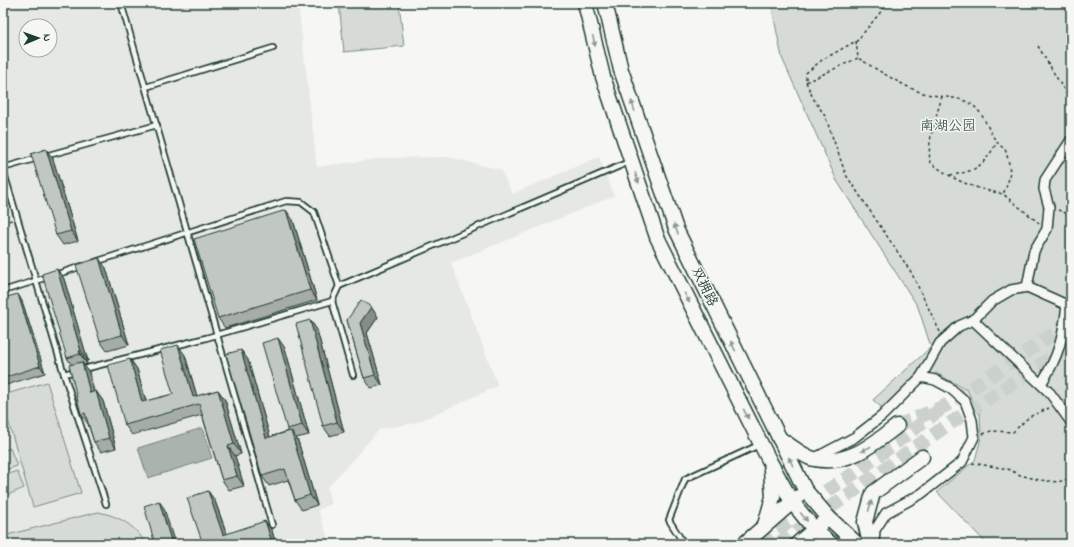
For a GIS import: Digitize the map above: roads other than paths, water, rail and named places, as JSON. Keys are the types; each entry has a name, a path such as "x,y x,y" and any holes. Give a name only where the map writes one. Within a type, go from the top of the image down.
{"main road":[{"name":"双拥路","path":"585,3 602,77 657,237 769,460 792,502 815,530 831,544"},
{"name":"双拥路","path":"605,3 621,70 676,229 805,490 828,517 856,544"},
{"path":"778,438 813,459 842,460 872,445 897,426"},
{"path":"870,544 865,522 873,493 922,457"},
{"path":"765,525 773,497 769,460"},
{"path":"744,544 805,490"},
{"path":"797,544 815,530 828,517"}],"street":[{"path":"1027,287 1034,251 1047,229 1049,207 1044,189 1045,180 1071,140"},
{"path":"813,459 855,437 882,416 921,377 940,343 944,339 959,326 974,320 992,301 1012,290 1027,287 1068,305 1062,341 1053,365 1041,384"},
{"path":"974,320 1041,384 1071,422"},
{"path":"874,544 875,530 886,513 921,494 962,462 974,437 972,420 965,401 950,388 935,380 921,377"}],"lane":[{"path":"122,3 272,525"},
{"path":"146,87 273,48"},
{"path":"106,504 64,374 3,169 157,125"},
{"path":"353,375 332,301 339,286 631,161"},
{"path":"92,263 286,201 301,202 314,212 339,286"},
{"path":"3,291 84,266"},
{"path":"64,374 217,335 332,301"},
{"path":"684,544 670,520 685,479 761,444"}],"tunnel":[{"path":"897,426 945,406 1071,322"},
{"path":"778,544 946,426 1071,345"},
{"path":"761,544 828,490 856,472 945,406"}],"park label":[{"name":"南湖公园","path":"948,126"}]}
